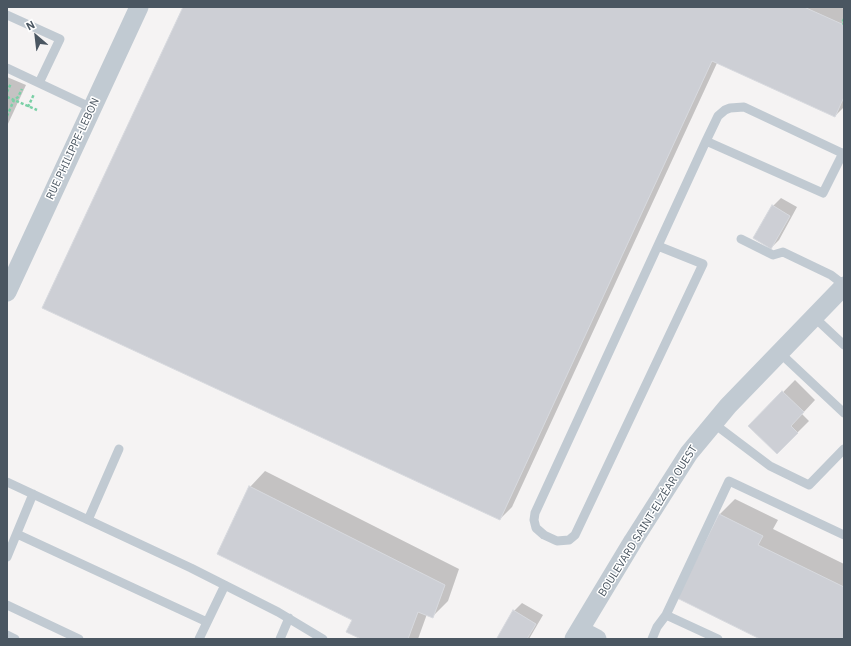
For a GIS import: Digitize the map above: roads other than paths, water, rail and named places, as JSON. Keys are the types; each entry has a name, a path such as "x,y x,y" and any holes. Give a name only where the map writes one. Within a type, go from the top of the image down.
{"street":[{"name":"RUE PHILIPPE-LEBON","path":"7,292 92,108 135,8"},
{"name":"BOULEVARD SAINT-ELZÉAR OUEST","path":"577,635 690,452 713,423 844,286"},
{"path":"577,635 597,639"}],"lane":[{"path":"7,15 60,39 40,83"},
{"path":"7,68 92,108"},
{"path":"658,246 703,264 575,535 569,540 557,541 544,535 536,528 534,520 535,513 706,141 716,121 722,113 730,108 739,106 749,109 843,154 823,192 706,141"},
{"path":"741,239 773,255 783,252 831,275 844,286"},
{"path":"814,317 844,345"},
{"path":"780,353 844,413"},
{"path":"713,423 770,466 809,485 844,449"},
{"path":"88,520 119,450"},
{"path":"652,639 666,615 729,481 844,535"},
{"path":"7,482 225,585 289,618 323,639"},
{"path":"7,557 33,494"},
{"path":"17,534 207,622"},
{"path":"199,639 225,585"},
{"path":"7,605 79,639"},
{"path":"666,615 718,639"},
{"path":"280,639 289,618"},
{"path":"7,635 15,639"}]}
